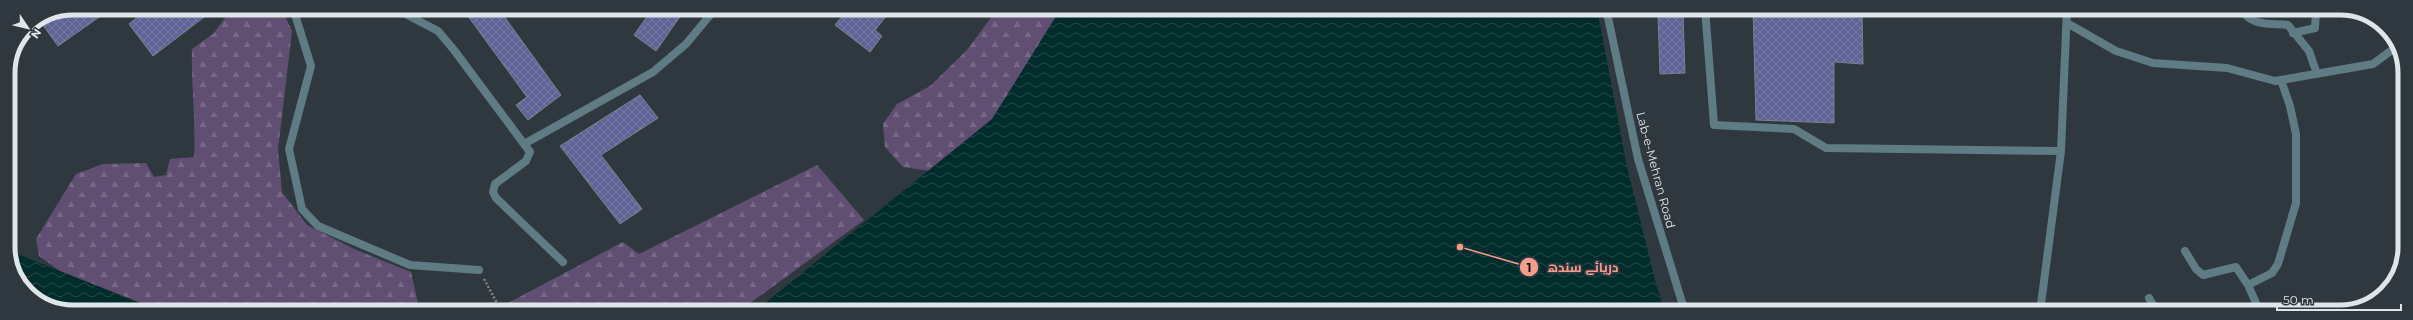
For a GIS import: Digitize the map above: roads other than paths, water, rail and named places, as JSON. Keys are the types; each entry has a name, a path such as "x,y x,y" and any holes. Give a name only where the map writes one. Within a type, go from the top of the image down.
{"street":[{"path":"296,15 311,66 289,149 302,209 318,226 410,265 479,270"},
{"path":"407,15 438,31 530,152 526,161 495,184 494,192 496,198 563,262"},
{"path":"524,144 654,72 686,44 710,15"},
{"name":"Lab-e-Mehran Road","path":"1607,15 1638,159 1683,305"},
{"path":"1706,15 1714,125 1794,129 1826,148 2060,150"},
{"path":"2041,305 2060,150 2068,15"},
{"path":"2245,15 2254,23 2288,25 2293,33 2309,50 2317,74"},
{"path":"2293,33 2315,28 2316,15"},
{"path":"2067,23 2116,51 2153,64 2227,68 2275,81 2373,64 2393,49"},
{"path":"2248,285 2272,273 2278,264 2296,203 2296,134 2290,106 2281,80"},
{"path":"2186,251 2196,269 2203,275 2236,267 2248,285 2257,305"},
{"path":"2149,298 2153,305"}],"water":[{"path":"1057,15 1598,15 1627,167 1655,280 1663,305 763,305 992,119"},
{"path":"16,253 144,305 65,305 54,302 41,295 27,282 18,266"}],"place":[{"name":"دریائے سندھ","path":"1460,247"}]}
